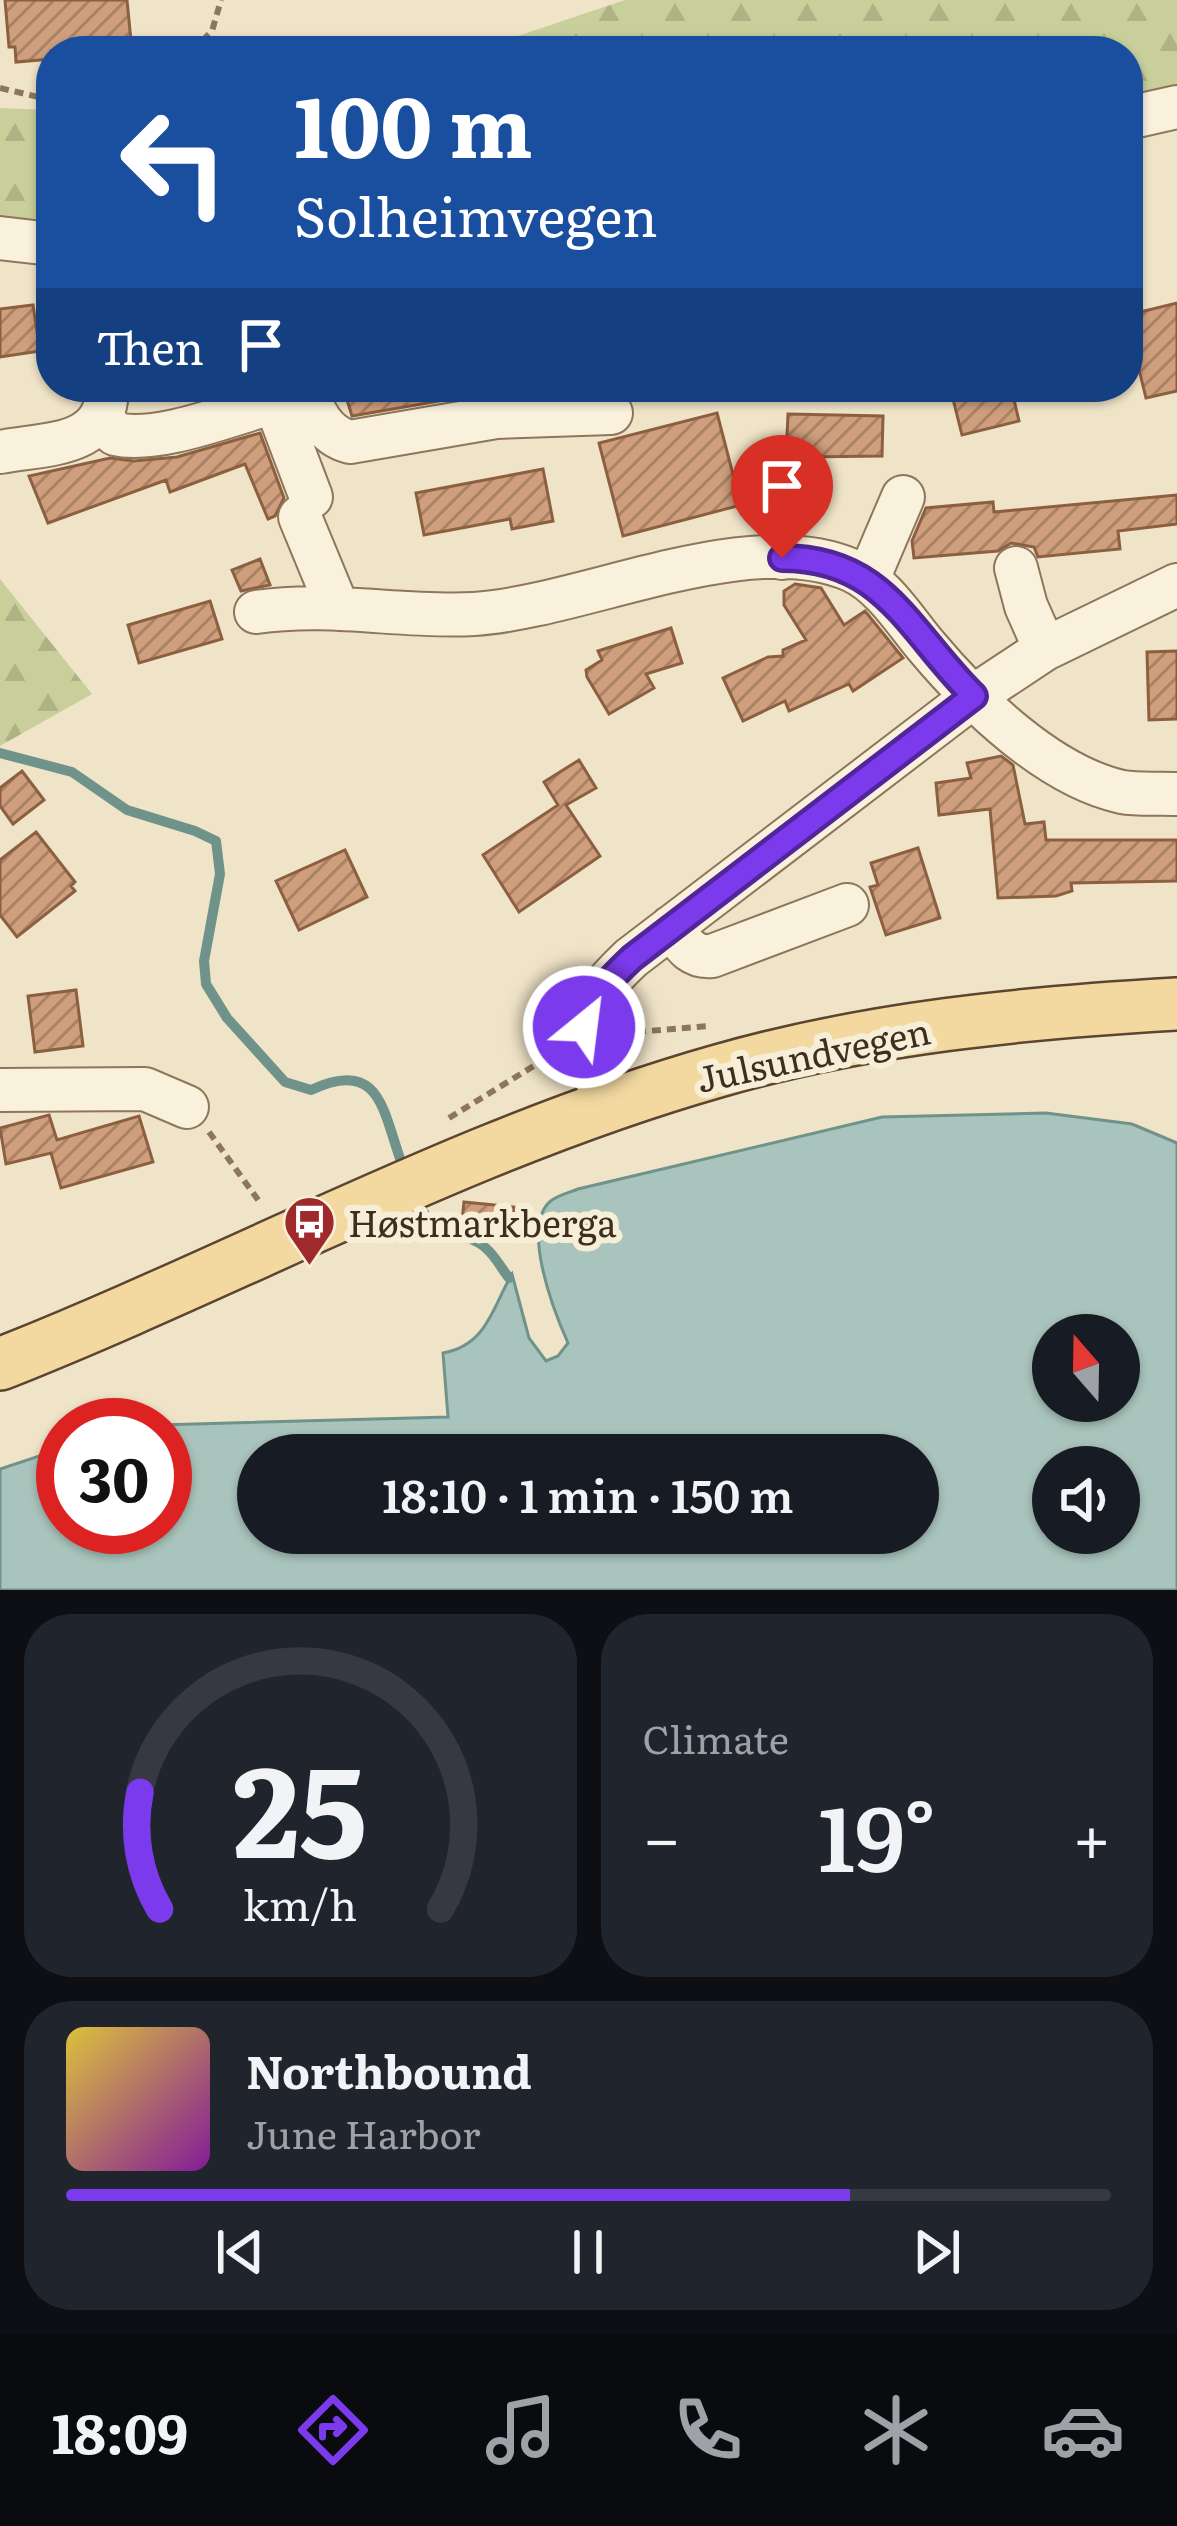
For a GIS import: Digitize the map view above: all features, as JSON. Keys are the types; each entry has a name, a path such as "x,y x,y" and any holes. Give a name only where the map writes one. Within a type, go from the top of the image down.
{"main road":[{"name":"Julsundvegen","path":"0,1364 524,1136 720,1070 827,1044 1029,1013 1177,1004"}],"street":[{"path":"1143,115 1177,107"},
{"path":"0,238 36,242"},
{"path":"105,403 115,434 134,436 158,434 275,402 305,507 350,609"},
{"path":"312,402 325,428 350,442 496,417 611,413"},
{"path":"0,452 77,437 97,427 105,403"},
{"path":"781,460 782,558"},
{"path":"868,579 904,497"},
{"path":"256,611 306,604 474,614 712,565 782,558 836,564 868,579 974,696 1065,771 1124,792 1177,794"},
{"path":"1016,568 1025,607 1045,649"},
{"path":"606,1107 584,1043 588,1009 605,983 671,927 974,696 1045,649 1177,585"},
{"path":"671,927 693,954 712,956 847,904"},
{"path":"0,1090 145,1088 187,1107"}],"path":[{"path":"207,36 221,0"},
{"path":"0,88 36,96"},
{"path":"187,1107 226,1151 261,1204"}],"green space":[{"path":"625,0 1177,0 1177,107 1143,115 1143,36 518,36"},
{"path":"0,108 36,109 36,256 0,252"},
{"path":"0,579 92,694 0,746"}],"water":[{"path":"1046,1113 1132,1124 1177,1143 1177,1590 0,1590 0,1469 36,1457 36,1554 192,1554 192,1424 448,1417 443,1353 458,1349 479,1333 512,1274 529,1338 546,1361 558,1356 568,1343 543,1270 539,1228 552,1200 578,1189 882,1117"}],"building":[{"path":"5,0 127,0 131,36 36,36 36,60 16,62 15,47 9,47"},
{"path":"1177,303 1177,391 1146,398 1143,386 1143,311"},
{"path":"33,305 36,352 0,357 0,309"},
{"path":"348,402 433,402 352,416"},
{"path":"954,402 1015,402 1019,421 962,435"},
{"path":"717,413 741,505 623,536 599,443"},
{"path":"788,414 883,416 882,456 806,457 802,446 787,436"},
{"path":"260,433 284,498 275,516 268,519 245,464 170,492 166,480 48,523 29,476 110,458 177,457"},
{"path":"543,469 553,521 512,529 510,519 424,535 416,493"},
{"path":"1177,495 1177,524 1118,531 1120,549 1038,557 1034,547 1011,543 998,551 914,558 912,541 926,508 993,502 994,512"},
{"path":"260,559 270,585 241,591 232,570"},
{"path":"795,584 821,588 844,625 865,611 903,658 853,691 849,684 789,711 785,701 743,721 723,678 768,657 783,656 783,650 806,640 784,605 784,591"},
{"path":"210,601 222,639 139,663 128,625"},
{"path":"671,628 682,663 646,674 654,688 609,714 587,677 586,670 602,660 598,651"},
{"path":"1177,651 1177,719 1149,720 1147,652"},
{"path":"1001,756 1013,765 1025,824 1044,822 1046,840 1177,840 1177,881 1071,883 1072,891 1056,896 998,898 990,809 939,815 936,783 971,778 967,763"},
{"path":"579,760 596,788 566,805 600,856 519,912 483,855 558,805 544,782"},
{"path":"22,771 44,800 13,824 0,806 0,788"},
{"path":"36,832 75,882 71,886 75,891 17,937 0,915 0,860"},
{"path":"918,848 940,918 886,935 870,887 878,885 871,863"},
{"path":"345,850 367,897 299,930 276,881"},
{"path":"76,990 83,1046 35,1052 28,996"},
{"path":"49,1115 57,1140 139,1116 153,1162 61,1188 51,1153 6,1164 0,1128"},
{"path":"464,1202 514,1207 511,1235 461,1230"}],"waterway":[{"path":"0,753 72,772 127,810 216,841 220,874 204,961 206,984 227,1018 285,1082 311,1090 335,1081 367,1087 378,1098 405,1172"},
{"path":"415,1195 432,1223 481,1244 509,1278"}],"place":[{"name":"Høstmarkberga","path":"309,1267"}],"route":[{"path":"584,1027 588,1009 605,983 632,958 974,696 868,579 836,564 782,558"}]}
